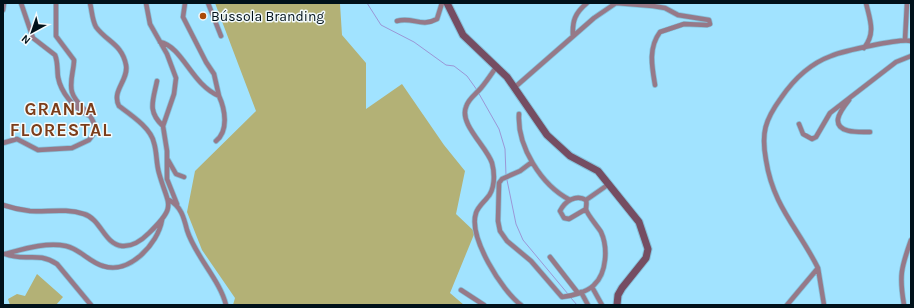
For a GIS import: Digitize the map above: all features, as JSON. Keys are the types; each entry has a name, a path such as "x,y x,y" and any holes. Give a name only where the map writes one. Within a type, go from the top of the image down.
{"street":[{"path":"3,10 4,3"},
{"path":"22,3 33,38 55,55 59,84 63,92 74,104 92,117"},
{"path":"3,143 17,139 38,150 72,148 89,140 93,136 96,128 92,117 73,96 71,90 74,60 56,36 56,3"},
{"path":"3,205 26,211 70,211 85,214 93,218 109,239 122,246 132,245 142,239 162,220 166,213 169,200 158,169 153,139 144,127 119,106 117,101 116,95 127,72 125,60 117,45 96,26 90,3"},
{"path":"146,3 147,17 176,78 174,94 163,126 167,159 167,179 185,221 192,243 217,286 226,305"},
{"path":"185,3 183,17 217,80 219,96 225,114 222,135 216,141"},
{"path":"208,3 221,36"},
{"path":"397,21 402,19 421,23 430,22 437,19 442,3"},
{"path":"448,3 461,32 467,40 497,66 547,135 570,156 598,171 639,222 648,249 646,258 622,288 618,295 617,305"},
{"path":"573,36 573,20 578,11 586,3"},
{"path":"514,88 594,18 616,3 665,8 678,15 709,20 711,22 706,25 684,24 660,32 653,45 652,64 655,85"},
{"path":"864,48 870,41 872,29 866,3"},
{"path":"905,40 907,3"},
{"path":"824,305 818,268 806,245 777,201 769,180 764,150 764,130 768,117 796,79 806,69 821,60 836,54 864,48 905,40 911,41"},
{"path":"160,42 172,48 201,86 219,96"},
{"path":"799,124 803,134 812,139 816,137 830,113 896,62 911,56"},
{"path":"497,66 466,106 466,117 468,124 492,163 494,178 488,197 476,211 475,217 477,236 494,272 505,290 521,305"},
{"path":"157,81 152,109 155,118 163,126"},
{"path":"851,96 838,118 838,123 842,128 850,132 870,132"},
{"path":"519,114 524,146 532,162 554,189 570,200"},
{"path":"167,159 176,174 184,177"},
{"path":"532,162 499,183 498,220 500,231 507,241 538,268 562,297 579,293 592,287 600,278 603,268 604,243 601,232 586,209 586,200"},
{"path":"586,200 609,184"},
{"path":"586,200 580,197 570,200 565,203 560,211 564,218 574,217 586,209"},
{"path":"169,200 177,204"},
{"path":"4,254 48,245 65,246 78,251 103,266 116,267 136,260 151,245 161,227 162,220"},
{"path":"904,305 901,286 901,267 911,241"},
{"path":"4,254 14,257 35,256 52,261 57,264 91,305"},
{"path":"550,257 588,305"},
{"path":"787,305 818,268"},
{"path":"592,287 602,305"},
{"path":"461,290 484,305"}],"shaded area":[{"path":"215,3 340,4 342,35 366,63 366,109 402,84 444,145 465,171 456,214 475,232 450,293 464,305 233,305 235,298 202,250 187,212 195,171 256,111"},
{"path":"37,274 63,297 56,305 10,305 8,299 17,294 25,296"}],"waterway":[{"path":"367,3 381,25 414,42 446,65 454,66 467,76 477,90"},
{"path":"478,92 499,129 505,149 506,175"},
{"path":"507,180 516,224 523,240 568,294"},
{"path":"571,298 577,305"}],"place":[{"name":"Bússola Branding","path":"203,16"}],"district":[{"name":"GRANJA FLORESTAL","path":"61,119"}]}
